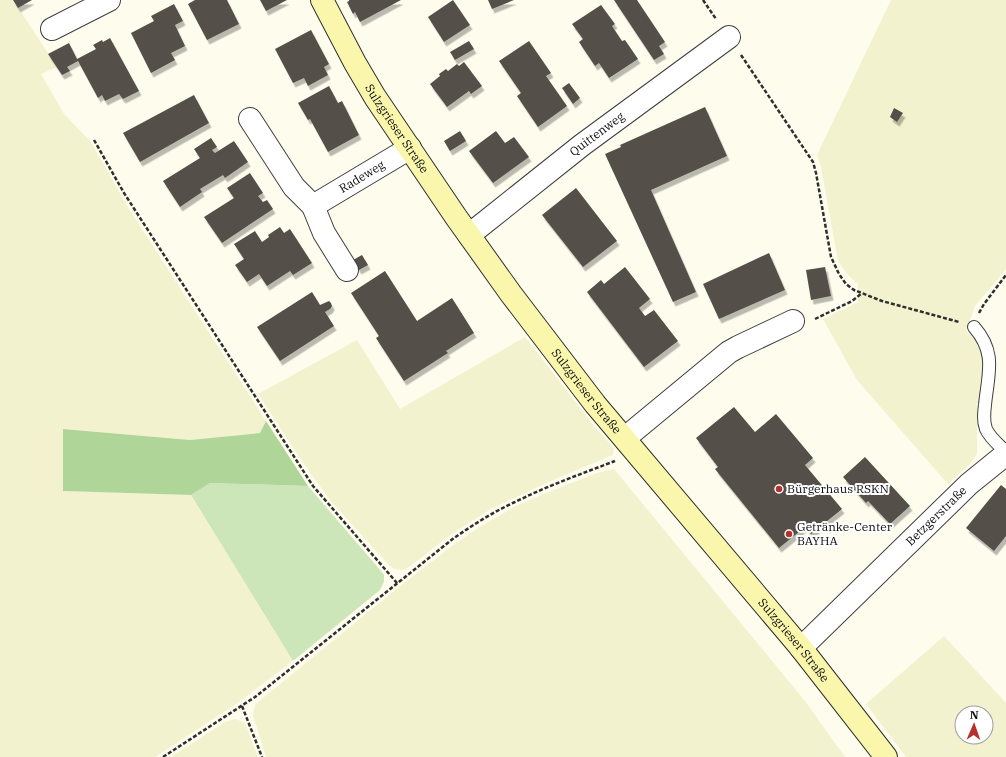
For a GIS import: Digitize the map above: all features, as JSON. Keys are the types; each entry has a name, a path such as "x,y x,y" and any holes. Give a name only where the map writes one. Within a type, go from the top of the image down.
{"street":[{"path":"52,28 109,0"},
{"name":"Sulzgrieser Straße","path":"322,0 366,83 469,235 547,342 595,404 801,648 886,757"},
{"name":"Quittenweg","path":"469,235 582,145 729,37"},
{"path":"250,119 294,187 313,206 324,233 347,270"},
{"name":"Radeweg","path":"313,206 410,148"},
{"path":"631,445 729,352 793,321"},
{"name":"Betzgerstraße","path":"801,648 973,480 1006,453"}],"lane":[{"path":"974,327 985,343 990,363 984,414 985,428 1006,453"}],"path":[{"path":"729,37 813,162 829,249 833,263 846,284 862,294 882,301 974,327 984,304 1006,275"},
{"path":"94,140 124,193 313,486 397,583"},
{"path":"793,321 809,321 852,301 862,294"},
{"path":"163,757 242,706 302,660 454,538 500,509 546,488 631,445"},
{"path":"242,706 262,757"}],"green space":[{"path":"0,0 13,0 57,67 41,74 64,114 91,142 129,209 266,421 260,433 190,440 64,429 63,491 191,495 293,661 239,702 155,757 0,757"},
{"path":"891,0 1006,0 1006,269 975,306 966,331 975,339 983,358 977,412 977,454 970,464 948,484 857,380 823,319 858,302 858,284 847,274 838,261 821,167 817,155"},
{"path":"525,337 595,427 614,448 613,455 553,480 491,509 450,535 408,568 403,570 394,569 389,565 330,500 306,467 258,394 357,340 400,409"},
{"path":"266,421 308,486 210,483 191,495 63,491 63,429 190,440 260,433"},
{"path":"614,469 805,701 845,757 266,757 253,715 255,705 258,702 399,587 478,528 518,505 541,495 597,473"},
{"path":"210,483 308,486 384,575 384,582 380,590 293,661 191,495"},
{"path":"944,636 1006,703 1006,757 906,757 866,704"},
{"path":"235,719 246,725 258,757 171,757 225,722"}],"building":[{"path":"13,0 32,0 18,8"},
{"path":"195,0 227,0 239,24 207,40 188,4"},
{"path":"260,0 287,0 266,11"},
{"path":"349,0 401,0 360,22 355,12 353,14 347,2"},
{"path":"453,0 470,25 444,42 428,17"},
{"path":"488,0 514,0 492,9"},
{"path":"614,0 637,0 665,42 659,46 664,54 654,60"},
{"path":"174,4 183,21 175,25 185,46 171,53 175,60 151,73 131,33 154,21 151,16"},
{"path":"601,5 615,24 612,26 622,41 625,40 638,59 609,78 599,63 595,66 579,42 583,39 572,24"},
{"path":"311,30 329,64 324,67 328,75 308,86 304,78 293,83 275,49"},
{"path":"110,38 139,91 123,99 119,94 105,101 102,95 98,98 78,61 67,67 70,71 62,75 48,54 69,43 77,59 96,49 93,45"},
{"path":"469,41 474,49 455,60 450,52"},
{"path":"529,41 551,73 546,76 567,106 538,127 517,96 521,93 499,61"},
{"path":"464,62 482,86 471,94 469,91 447,107 430,84 446,69 448,71 457,64 459,66"},
{"path":"569,83 580,98 573,104 562,88"},
{"path":"329,86 338,103 342,101 359,135 328,152 310,119 308,120 298,103"},
{"path":"194,95 209,123 140,162 123,133"},
{"path":"705,107 727,156 651,190 696,292 673,302 605,154 621,147 620,145"},
{"path":"894,108 903,113 897,122 890,117"},
{"path":"460,131 466,141 450,151 444,141"},
{"path":"496,131 505,143 514,137 529,157 493,183 469,151"},
{"path":"211,138 217,147 212,150 215,153 234,141 248,162 225,178 223,175 200,189 202,192 180,207 163,181 200,158 194,149"},
{"path":"250,173 263,193 258,196 263,202 267,200 273,209 222,243 204,217 234,198 227,188"},
{"path":"576,188 617,241 583,267 542,215"},
{"path":"280,227 284,233 290,229 312,263 293,275 290,271 267,286 259,274 247,282 235,265 244,259 234,244 255,231 262,242 269,237 268,235"},
{"path":"769,253 785,290 719,319 703,284"},
{"path":"362,255 368,265 359,270 353,260"},
{"path":"625,267 650,299 639,308 645,316 654,310 678,341 644,367 587,292 601,280 604,284"},
{"path":"825,267 831,296 811,300 806,270"},
{"path":"385,271 417,321 452,298 474,333 446,351 448,353 404,381 376,338 379,336 351,293"},
{"path":"312,292 320,305 329,301 331,303 332,306 330,309 325,312 334,326 280,361 257,327"},
{"name":"Bürgerhaus RSKN","path":"734,407 755,432 776,414 813,458 805,465 842,509 811,534 805,527 779,548 715,469 718,467 696,438"},
{"path":"865,457 910,506 890,524 868,501 866,503 843,477"},
{"path":"1001,485 1006,489 1006,536 994,551 966,528"}],"place":[{"name":"Bürgerhaus RSKN","path":"779,489"},
{"name":"Getränke-Center BAYHA","path":"789,534"}]}
